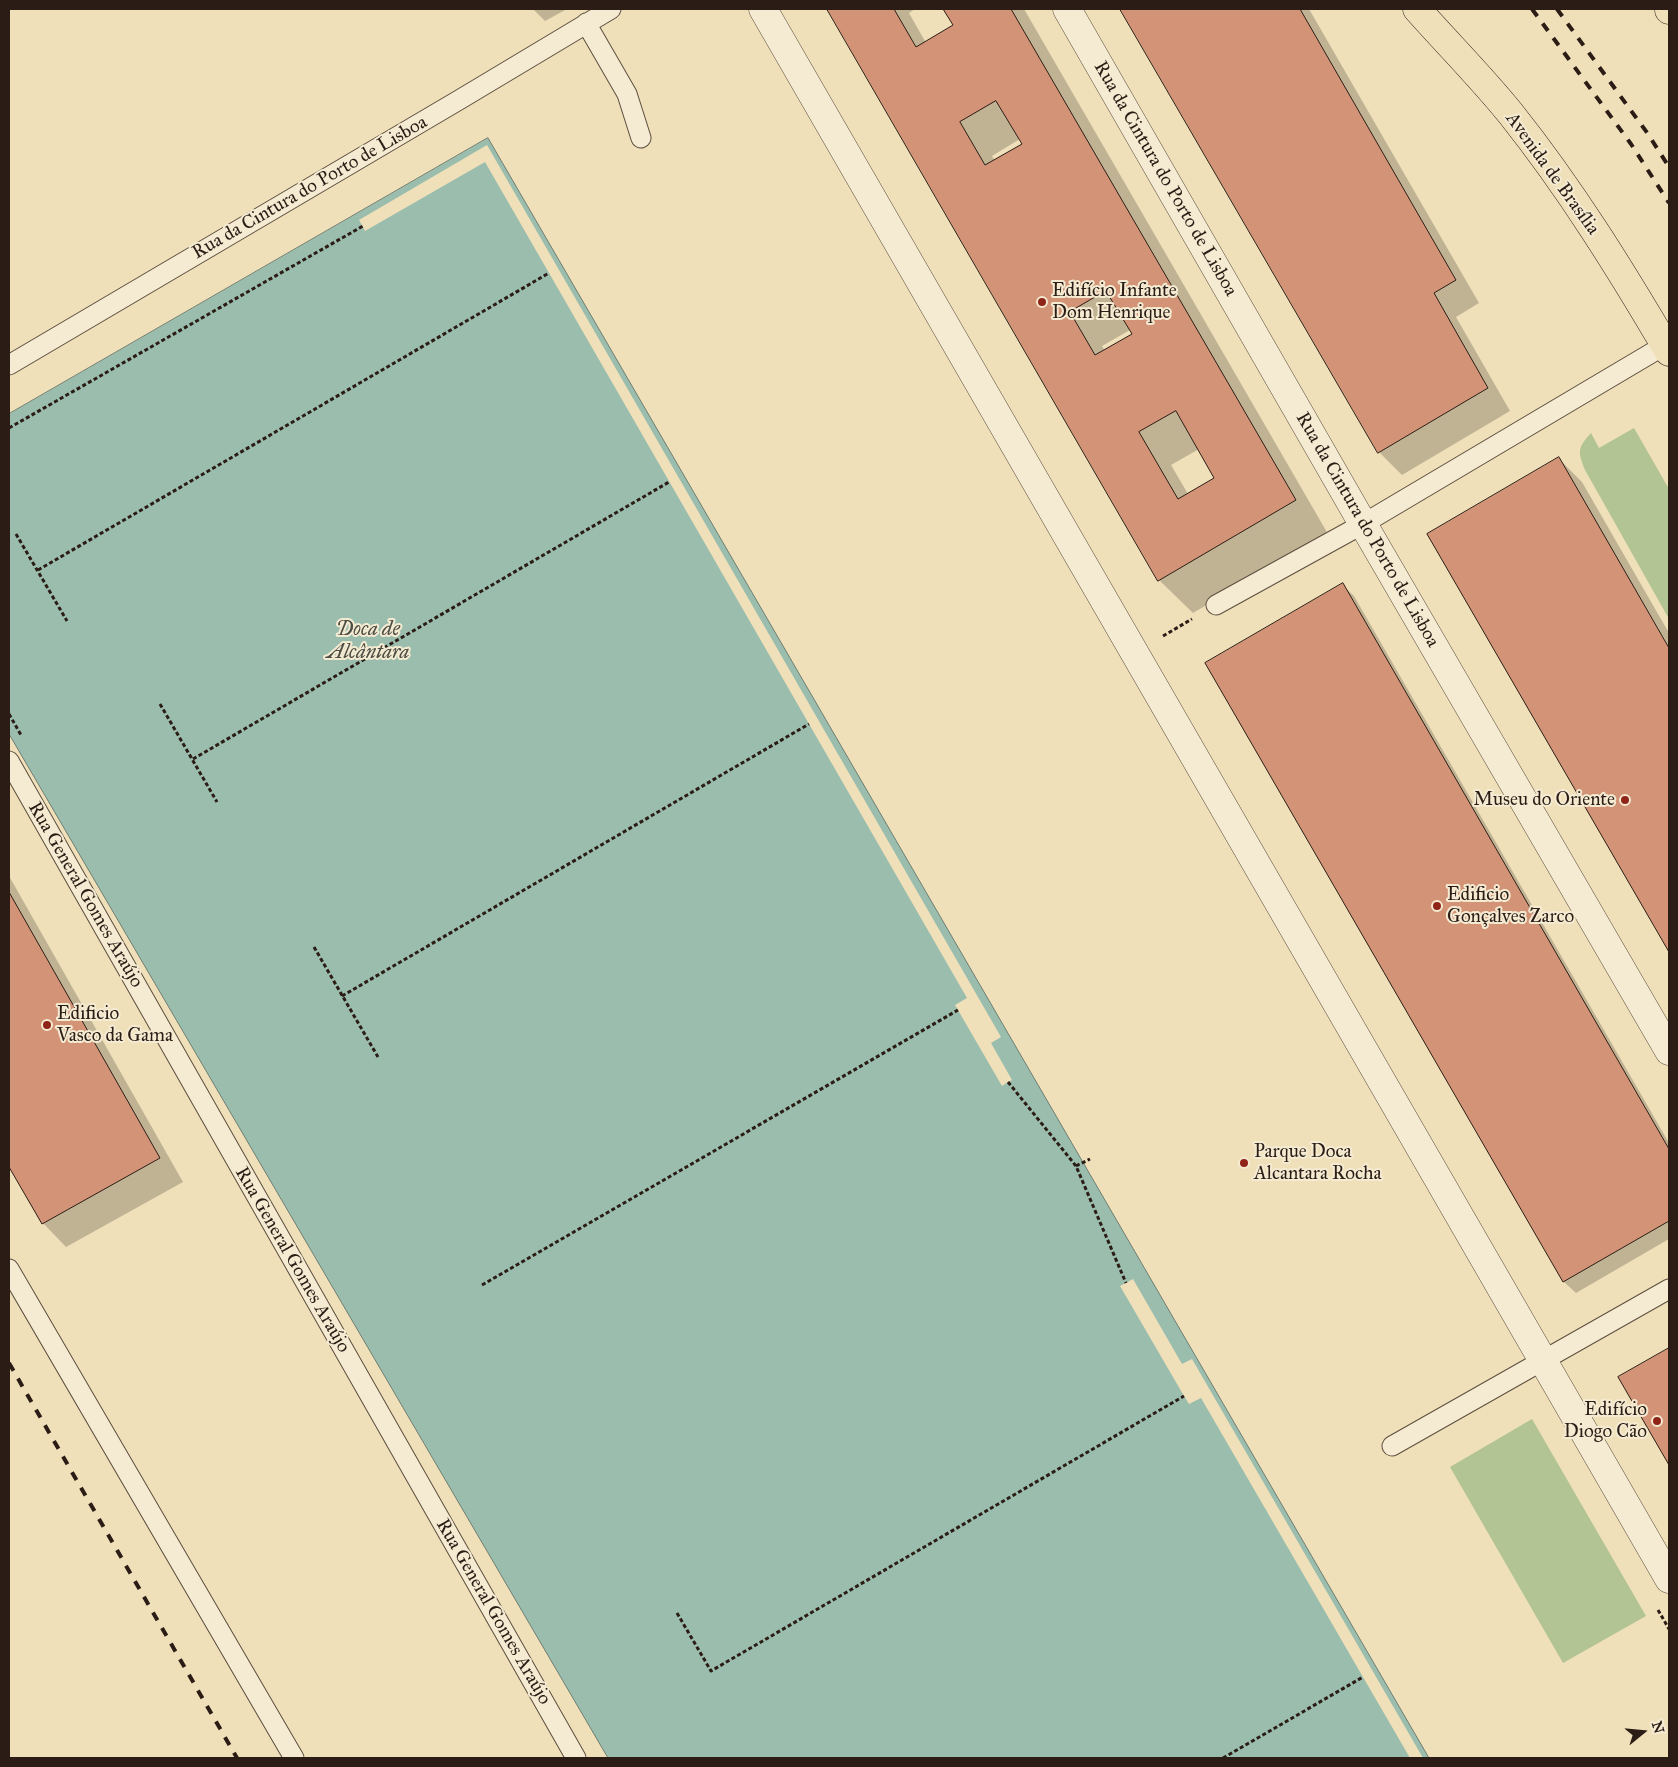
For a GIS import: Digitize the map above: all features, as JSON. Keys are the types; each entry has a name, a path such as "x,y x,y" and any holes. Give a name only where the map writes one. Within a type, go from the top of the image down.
{"main road":[{"name":"Avenida de Brasília","path":"1417,9 1510,113 1552,168 1591,226 1667,349"}],"street":[{"path":"763,9 1669,1579"},
{"name":"Rua da Cintura do Porto de Lisboa","path":"1067,9 1669,1051"}],"lane":[{"name":"Rua da Cintura do Porto de Lisboa","path":"9,365 611,9"},
{"path":"586,23 627,94 641,138"},
{"path":"1216,605 1363,524 1667,349"},
{"name":"Rua General Gomes Araújo","path":"9,761 576,1758"},
{"path":"9,1269 294,1758"},
{"path":"1392,1446 1669,1290"}],"path":[{"path":"9,428 363,226"},
{"path":"38,570 549,273"},
{"path":"192,759 670,482"},
{"path":"16,534 67,621"},
{"path":"1134,652 1216,605"},
{"path":"160,704 217,802"},
{"path":"342,996 809,724"},
{"path":"314,947 378,1057"},
{"path":"482,1285 958,1010"},
{"path":"1008,1082 1076,1166 1126,1283"},
{"path":"1076,1166 1090,1159"},
{"path":"677,1613 711,1671 1184,1396"},
{"path":"1223,1758 1363,1677"}],"green space":[{"path":"1634,428 1669,489 1669,619 1585,470 1580,454 1583,443 1591,433 1599,448"},
{"path":"1532,1419 1646,1616 1563,1663 1450,1467"}],"water":[{"name":"Doca de Alcântara","path":"488,138 1429,1758 608,1758 9,734 9,414"}],"pier":[{"path":"487,145 1001,1037 991,1043 1012,1080 1002,1086 955,1005 967,998 485,162 365,231 359,220"},
{"path":"1133,1279 1182,1364 1192,1359 1423,1758 1410,1758 1201,1398 1189,1404 1184,1396 1120,1286"}],"building":[{"name":"Edifício Infante Dom Henrique","path":"827,9 894,9 916,47 953,25 943,9 1011,9 1296,500 1158,581","holes":["996,101 1022,144 985,165 960,122","1106,291 1132,334 1095,355 1070,312","1176,411 1214,478 1178,499 1139,432"]},
{"path":"1120,9 1300,9 1456,280 1434,293 1488,388 1378,453"},
{"name":"Museu do Oriente","path":"1559,457 1669,648 1669,952 1427,534"},
{"name":"Edificio Gonçalves Zarco","path":"1343,583 1669,1149 1669,1221 1563,1282 1205,663"},
{"name":"Edificio Vasco da Gama","path":"9,892 160,1158 42,1224 9,1167"},
{"name":"Edifício Diogo Cão","path":"1669,1348 1669,1465 1618,1377"}],"railway":[{"path":"1532,9 1631,144 1669,203"},
{"path":"1557,9 1648,134 1669,167"},
{"path":"9,1363 237,1758"}],"place":[{"name":"Edifício Infante Dom Henrique","path":"1042,302"},
{"name":"Museu do Oriente","path":"1625,800"},
{"name":"Edificio Gonçalves Zarco","path":"1437,906"},
{"name":"Edificio Vasco da Gama","path":"47,1025"},
{"name":"Parque Doca Alcantara Rocha","path":"1244,1163"},
{"name":"Edifício Diogo Cão","path":"1657,1421"}]}
